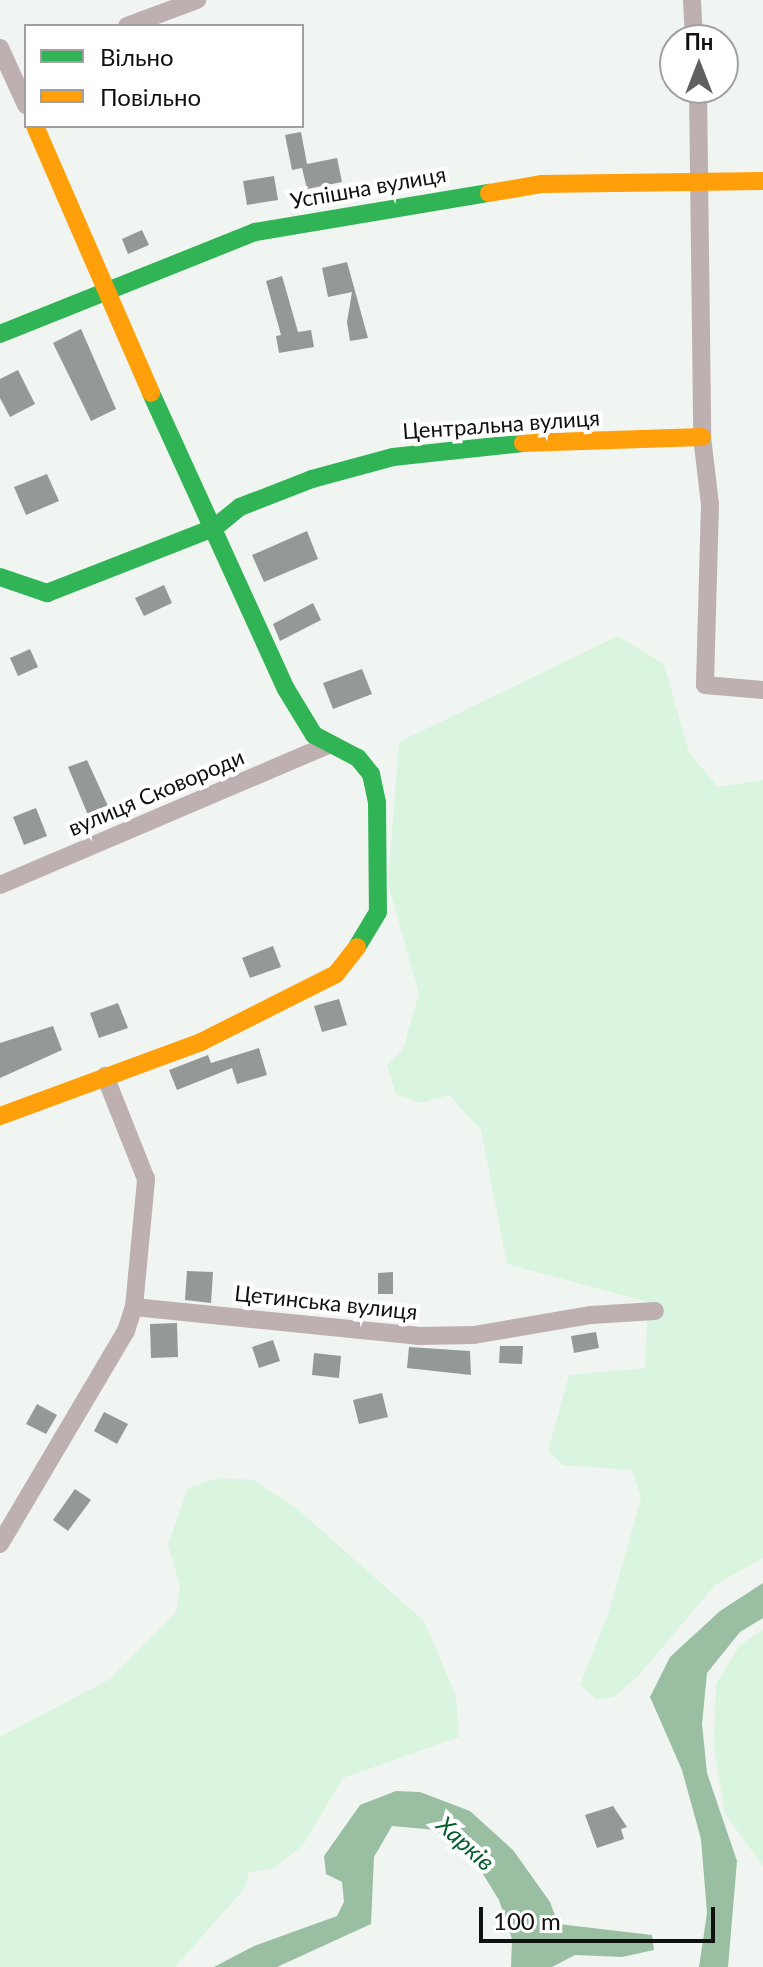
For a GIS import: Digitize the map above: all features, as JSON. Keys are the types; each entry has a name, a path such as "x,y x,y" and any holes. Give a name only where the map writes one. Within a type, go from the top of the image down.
{"street":[{"path":"132,24 197,0"},
{"path":"692,0 693,24"},
{"path":"0,48 24,100"},
{"path":"698,104 702,437 710,504 705,685 763,690"},
{"path":"0,1116 201,1042 336,974 368,934 378,912 377,803 371,774 358,758 314,735 286,689 103,288 36,128"},
{"name":"Успішна вулиця","path":"0,334 103,288 255,232 380,207 542,184 763,181"},
{"name":"Центральна вулиця","path":"0,577 47,593 214,528 240,507 312,479 393,457 514,443 702,437"},
{"name":"вулиця Сковороди","path":"0,885 330,744"},
{"path":"0,1544 126,1331 134,1307 146,1179 105,1076"},
{"name":"Цетинська вулиця","path":"134,1307 418,1336 474,1335 591,1315 655,1311"}],"shaded area":[{"path":"618,636 664,664 689,753 718,787 763,780 763,1558 715,1585 639,1675 614,1697 597,1700 580,1685 608,1615 641,1498 632,1470 563,1465 548,1451 569,1375 645,1368 648,1302 507,1264 481,1130 449,1095 420,1103 396,1094 387,1065 403,1049 419,994 388,884 399,742"},
{"path":"218,1478 253,1480 296,1508 424,1621 456,1696 459,1737 343,1778 303,1845 273,1869 249,1872 244,1889 175,1967 0,1967 0,1737 110,1679 176,1612 180,1586 168,1545 188,1488"},
{"path":"763,1630 763,1866 725,1814 714,1747 716,1684 740,1645"}],"water":[{"path":"763,1583 763,1618 740,1632 707,1673 702,1724 707,1773 737,1861 728,1967 699,1967 707,1913 701,1839 682,1770 650,1697 670,1657 720,1611"},
{"name":"Харків","path":"396,1791 420,1792 470,1811 513,1850 550,1902 558,1924 652,1935 654,1950 622,1957 575,1955 552,1967 511,1967 512,1939 499,1900 478,1866 436,1830 392,1826 374,1857 371,1924 277,1967 214,1967 254,1946 337,1916 344,1902 342,1882 326,1874 324,1856 360,1805"}],"building":[{"path":"301,132 307,164 337,158 342,182 307,189 302,168 292,170 285,135"},
{"path":"274,176 278,200 247,205 243,181"},
{"path":"142,230 149,245 128,254 122,239"},
{"path":"347,262 368,338 350,341 347,322 352,292 328,297 322,268"},
{"path":"282,276 298,332 311,330 314,347 279,353 276,336 281,335 266,281"},
{"path":"81,329 116,409 91,421 53,343"},
{"path":"18,370 35,404 10,417 0,398 0,379"},
{"path":"47,474 59,501 26,515 14,487"},
{"path":"307,531 318,559 264,582 252,555"},
{"path":"164,585 172,603 144,616 135,598"},
{"path":"313,603 321,620 280,641 273,624"},
{"path":"30,649 38,667 18,676 10,658"},
{"path":"362,669 372,694 333,709 323,683"},
{"path":"87,760 108,806 88,815 68,767"},
{"path":"36,808 47,836 24,845 13,817"},
{"path":"273,946 281,967 250,978 242,958"},
{"path":"339,999 347,1025 322,1032 314,1006"},
{"path":"118,1003 128,1028 99,1038 90,1013"},
{"path":"53,1026 62,1050 0,1078 0,1043"},
{"path":"259,1048 267,1075 237,1084 232,1068 177,1090 169,1070 208,1055 211,1063"},
{"path":"187,1271 213,1272 211,1303 185,1300"},
{"path":"393,1272 393,1294 378,1294 378,1273"},
{"path":"177,1323 178,1357 151,1358 150,1324"},
{"path":"596,1332 599,1348 574,1353 571,1336"},
{"path":"273,1340 280,1361 259,1368 252,1347"},
{"path":"500,1346 523,1346 522,1364 499,1363"},
{"path":"409,1347 470,1351 471,1375 407,1368"},
{"path":"314,1353 341,1356 339,1378 312,1375"},
{"path":"382,1393 388,1417 359,1424 353,1400"},
{"path":"37,1404 57,1415 46,1434 26,1424"},
{"path":"104,1412 128,1424 117,1444 94,1431"},
{"path":"75,1489 91,1500 68,1531 53,1520"},
{"path":"613,1806 627,1827 621,1829 624,1839 597,1848 585,1815"}],"traffic: fast":[{"path":"0,334 255,232 489,193"},
{"path":"151,393 286,689 314,735 358,758 371,774 377,803 378,912 357,947"},
{"path":"0,577 47,593 214,528 240,507 312,479 393,457 523,443"}],"traffic: slow":[{"path":"36,128 151,393"},
{"path":"489,193 542,184 763,181"},
{"path":"523,443 702,437"},
{"path":"0,1116 201,1042 336,974 357,947"}]}
